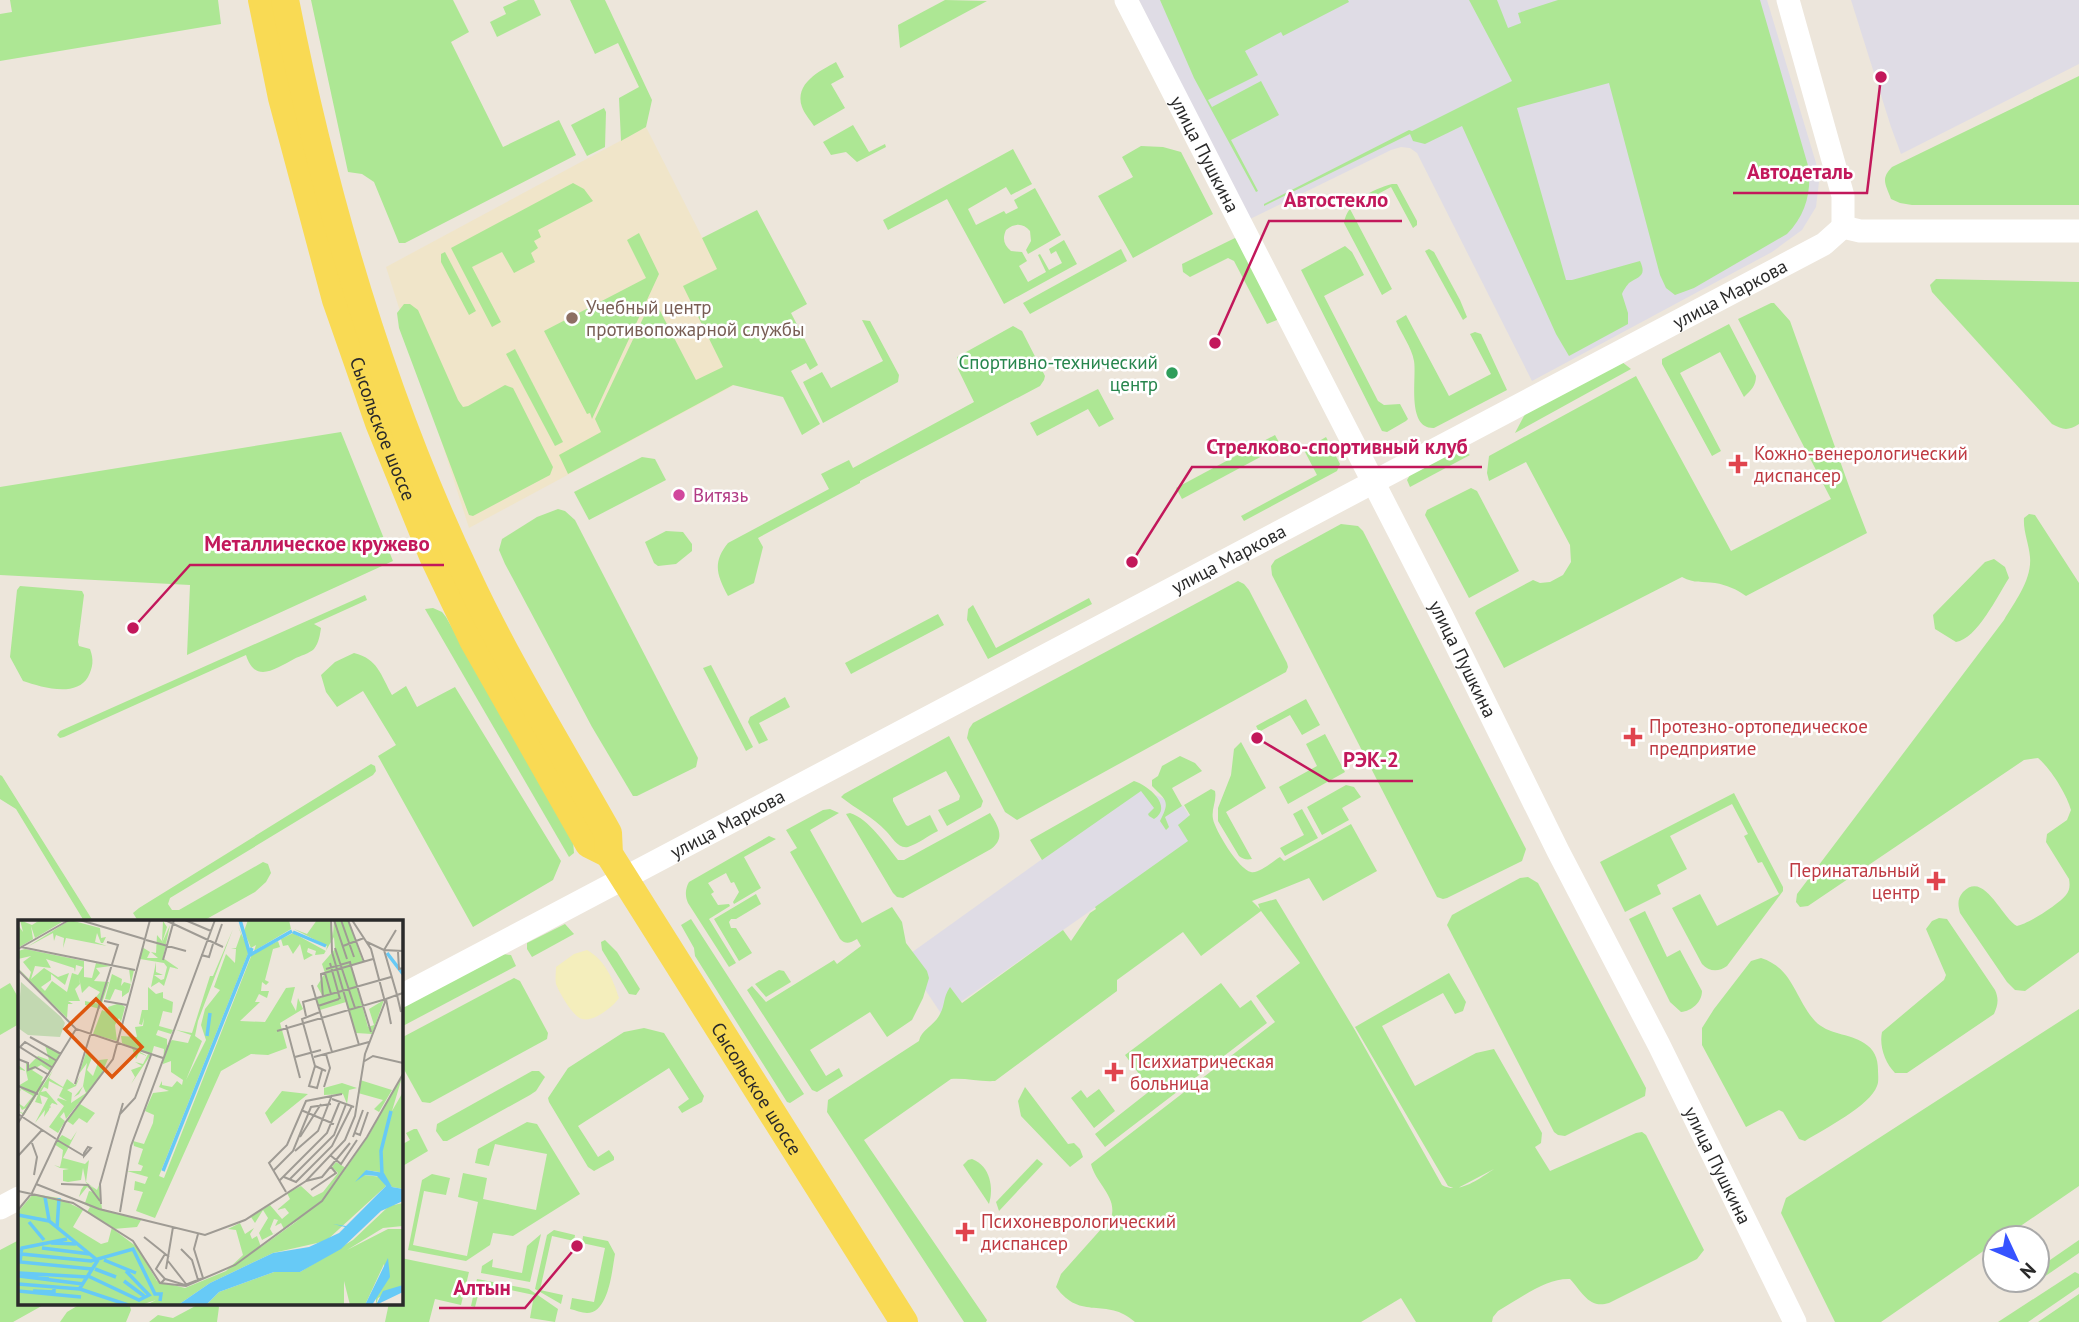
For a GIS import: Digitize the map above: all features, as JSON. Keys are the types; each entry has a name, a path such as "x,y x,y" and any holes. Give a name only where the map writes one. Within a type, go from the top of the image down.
{"main road":[{"name":"Сысольское шоссе","path":"262,0 282,98 336,300 379,423 412,506 473,640 570,813 589,844 609,854"},
{"name":"Сысольское шоссе","path":"285,0 304,92 358,293 400,415 469,580 493,630 608,833 609,854 904,1322"}],"street":[{"name":"улица Пушкина","path":"1126,0 1442,616 1795,1322"},
{"path":"1788,0 1843,196 1843,228 1860,231 2079,231"},
{"name":"улица Маркова","path":"402,995 1824,244 1843,228"},
{"path":"0,1208 18,1199"}],"shaded area":[{"path":"1139,0 1767,0 1816,163 1819,182 1816,207 1802,230 1772,252 1532,381 1417,153 1410,148 1391,150 1246,221"},
{"path":"1851,0 2079,0 2079,64 1901,154"},
{"name":"Учебный центр противопожарной службы","path":"646,127 768,367 469,528 386,267"},
{"path":"1140,789 1183,806 1189,815 1190,841 942,1015 904,958"}],"green space":[{"path":"10,0 218,0 221,24 0,61 0,14 12,12"},
{"path":"311,0 453,0 469,32 451,42 503,147 559,120 576,155 405,243 399,243 374,182 362,174 348,172"},
{"path":"518,0 534,0 541,15 497,37 490,22 506,14 503,7"},
{"path":"570,0 605,0 652,100 646,127 621,141 619,98 639,87 618,43 595,54"},
{"path":"945,0 987,1 900,48 898,25"},
{"path":"1160,0 1348,0 1349,2 1283,36 1281,32 1245,51 1258,75 1208,100 1212,107 1261,81 1279,115 1231,140 1258,191 1256,192 1194,78"},
{"path":"1469,0 1497,0 1508,28 1521,23 1518,13 1558,0 1760,0 1809,169 1808,196 1798,220 1787,234 1694,288 1675,295 1666,288 1660,275 1609,83 1517,108 1566,280 1640,261 1643,270 1622,294 1628,313 1628,324 1569,356 1556,334 1462,126 1425,144 1413,141 1410,134 1264,206 1409,130 1412,131 1512,81"},
{"path":"836,62 844,77 831,84 845,108 814,126 802,107 802,91 810,79"},
{"path":"2079,76 2079,205 1912,205 1891,199 1885,179 1892,167"},
{"path":"604,108 605,147 587,156 571,125"},
{"path":"853,125 869,152 885,144 886,147 857,162 846,152 831,155 823,142"},
{"path":"1141,146 1163,147 1181,152 1213,214 1133,258 1098,196 1133,177 1122,157"},
{"path":"1013,149 1032,184 1011,195 1006,187 968,209 976,225 1004,211 1006,214 1018,208 1014,200 1035,188 1061,235 1028,254 1026,250 1031,241 1030,231 1025,226 1016,225 1006,230 1005,244 1011,251 1022,252 1027,261 1019,266 1028,282 1046,272 1038,255 1040,254 1049,270 1062,263 1056,251 1051,254 1049,249 1064,240 1077,264 1004,304 947,199 888,230 883,220"},
{"path":"573,183 584,189 593,201 538,230 541,237 534,241 538,248 531,253 535,262 514,273 502,252 472,267 501,322 492,327 451,248"},
{"path":"1397,184 1417,225 1413,228 1391,187 1350,209 1369,193"},
{"path":"1350,209 1392,289 1382,295 1344,223"},
{"path":"757,210 807,304 791,313 818,365 810,370 806,363 791,371 820,424 802,435 783,397 733,385 568,474 559,455 601,432 595,419 647,310 657,305 696,380 723,367 683,286 717,269 702,238"},
{"path":"639,233 659,274 592,419 544,331 646,278 627,240"},
{"path":"1235,238 1240,240 1279,315 1277,320 1267,324 1234,261 1228,258 1190,277 1183,272 1182,264"},
{"path":"1345,246 1352,252 1364,275 1324,296 1378,401 1384,405 1400,404 1408,419 1387,432 1382,431 1301,270"},
{"path":"1121,249 1127,261 1030,314 1023,303"},
{"path":"1429,249 1434,252 1460,300 1467,317 1463,320 1425,251"},
{"path":"445,252 476,311 469,315 441,262 441,254"},
{"path":"1936,279 2079,282 2079,424 2066,429 2052,424 1932,292 1930,285"},
{"path":"1771,303 1790,321 1867,533 1746,596 1724,585 1682,577 1504,668 1475,613 1533,580 1540,583 1550,582 1563,575 1571,562 1570,545 1526,462 1489,481 1489,456 1636,376 1731,551 1831,499 1738,319"},
{"path":"404,304 410,304 418,310 463,407 505,385 513,388 553,467 550,475 473,516 469,515 399,328 397,313"},
{"path":"1406,315 1449,396 1491,374 1470,334 1475,332 1481,334 1507,390 1434,428 1425,426 1416,412 1413,356 1396,321"},
{"path":"862,320 870,321 899,375 898,382 823,423 803,382 822,372 831,388 883,361"},
{"path":"1729,324 1756,376 1754,385 1744,397 1720,352 1680,373 1721,451 1712,456 1662,364 1662,359"},
{"path":"1013,326 1022,331 1045,376 1040,386 758,538 763,547 754,583 728,596 721,582 718,563 728,543 829,489 821,474 849,460 853,468 974,402 958,369 957,357"},
{"path":"515,349 563,442 555,446 506,354"},
{"path":"1622,362 1631,369 1515,433 1525,414"},
{"path":"1098,389 1114,419 1099,427 1088,409 1037,436 1030,423"},
{"path":"341,432 393,561 187,655 190,585 0,575 0,487"},
{"path":"1275,435 1281,446 1182,499 1176,488"},
{"path":"1326,437 1340,464 1337,471 1244,521 1241,516 1317,475 1304,450"},
{"path":"1460,448 1470,455 1410,487 1407,480 1410,475"},
{"path":"642,457 655,459 666,480 589,520 574,492"},
{"path":"1471,488 1477,491 1519,571 1469,598 1425,515 1427,510"},
{"path":"558,509 565,511 575,520 698,758 696,767 637,796 633,796 592,727 499,550 502,539 537,517"},
{"path":"2029,514 2035,515 2079,583 2079,952 2025,991 2015,990 2007,982 1960,913 1958,902 1963,892 1971,887 1978,887 1992,897 2017,926 2043,913 2067,893 2069,879 2046,842 2047,834 2067,820 2071,810 2058,782 2038,758 2024,760 1808,906 1800,907 1796,902 1797,894 2018,598 2030,566 2024,523 2024,518"},
{"path":"1341,524 1358,526 1363,531 1526,849 1522,861 1447,898 1437,897 1272,575 1271,566 1275,560"},
{"path":"666,531 683,532 692,544 692,551 676,564 658,566 645,542"},
{"path":"1994,559 2005,567 2009,578 1979,625 1964,639 1956,642 1935,629 1933,615 1985,562"},
{"path":"1238,581 1249,590 1287,663 1286,672 1017,820 1005,812 967,738 973,723"},
{"path":"20,586 82,591 84,595 78,642 79,646 90,649 92,667 82,683 67,689 58,689 23,681 10,657 17,590"},
{"path":"365,595 367,600 314,624 321,628 314,649 280,667 260,672 250,664 246,655 64,737 57,735 60,731"},
{"path":"1089,598 1092,604 988,659 967,620 968,609 973,605 996,648"},
{"path":"433,608 446,617 573,841 574,853 569,857 425,609"},
{"path":"938,614 944,625 851,674 845,663"},
{"path":"354,653 373,663 392,695 406,686 417,707 455,687 561,861 553,880 473,927 378,756 396,745 363,691 337,707 326,692 321,675 335,662"},
{"path":"711,665 753,747 746,751 703,668"},
{"path":"785,697 790,707 759,723 768,740 759,744 748,722 750,717"},
{"path":"1306,699 1320,725 1302,735 1290,715 1259,732 1256,726"},
{"path":"1325,734 1345,772 1288,804 1279,787 1317,766 1306,744"},
{"path":"949,736 983,801 981,807 947,826 938,810 959,800 960,796 946,771 893,798 906,825 930,815 938,831 916,844 901,846 876,821 841,797 844,794"},
{"path":"1241,742 1266,788 1226,812 1252,859 1239,856 1218,821 1218,808 1231,775 1234,749"},
{"path":"1180,756 1195,763 1202,771 1172,788 1182,806 1165,817 1169,827 1166,830 1160,821 1166,805 1152,786 1152,780 1158,776 1162,766"},
{"path":"371,764 375,766 373,775 170,898 168,904 172,910 179,910 263,862 268,864 271,873 255,892 205,920 137,920 133,913"},
{"path":"0,775 92,920 83,920 16,809 0,799"},
{"path":"1134,781 1157,797 1161,809 1154,819 1148,814 1154,808 1141,791 1042,860 1030,840"},
{"path":"1346,785 1354,787 1361,797 1342,808 1349,820 1322,835 1307,807"},
{"path":"1211,789 1215,791 1213,815 1218,832 1234,857 1251,872 1262,869 1280,857 1284,861 1351,824 1377,871 1323,901 1309,878 1252,901 1260,909 1258,904 1276,899 1356,1032 1442,1185 1453,1188 1448,1186 1355,1027 1449,973 1466,1002 1463,1011 1455,1014 1443,993 1382,1026 1415,1086 1476,1053 1494,1049 1542,1133 1541,1143 1535,1147 1550,1171 1642,1132 1646,1135 1704,1250 1697,1259 1609,1303 1591,1302 1570,1279 1552,1282 1498,1311 1492,1322 1416,1322 1401,1298 1361,1322 1135,1322 1114,1310 1084,1307 1065,1297 1056,1287 1061,1274 1111,1218 1112,1204 1091,1164 1275,1022 1256,996 1300,963 1261,911 1201,956 1183,932 1117,980 1117,991 995,1081 951,1079 864,1140 987,1320 964,1322 827,1112 828,1100 919,1041 940,1014 950,987 962,1003 1063,930 1071,941 1095,907 1188,841 1178,825 1190,815 1184,805","holes":["1494,1169 1476,1181 1459,1187"]},
{"path":"1734,793 1783,891 1727,966 1714,970 1702,964 1672,908 1700,894 1717,926 1779,894 1762,862 1758,863 1744,836 1748,834 1732,804 1670,836 1687,869 1657,885 1661,894 1625,912 1600,862"},
{"path":"830,809 839,813 810,830 862,923 892,907 902,922 906,943 927,971 929,978 912,1020 887,1037 870,1012 810,1050 826,1076 839,1068 843,1076 817,1092 812,1090 747,990 752,986 766,1002 834,960 837,964 861,946 857,939 848,943 840,939 790,852 797,848 786,830 823,810"},
{"path":"1302,809 1318,838 1285,856 1280,848 1304,835 1293,814"},
{"path":"850,813 864,820 898,860 904,860 990,813 998,827 999,836 996,845 991,849 903,898 893,893 846,814"},
{"path":"769,836 776,839 744,857 761,888 734,904 739,892 726,873 708,883 718,905 730,906 709,919 736,963 729,967 688,903 687,887 689,882"},
{"path":"1528,877 1538,883 1646,1088 1645,1096 1565,1136 1554,1132 1447,925 1452,915 1520,878"},
{"path":"756,894 761,904 729,922 752,953 739,961 714,919"},
{"path":"1645,911 1667,957 1680,950 1702,991 1696,1005 1689,1010 1681,1012 1670,1002 1629,919"},
{"path":"691,919 804,1094 790,1103 695,956 694,948 681,925"},
{"path":"1947,919 1995,990 1996,1008 1994,1014 1907,1073 1895,1073 1884,1054 1882,1032 1944,980 1946,975 1926,929 1932,921"},
{"path":"565,924 574,934 532,957 527,943"},
{"path":"605,940 617,952 640,989 636,995 629,994 602,950 601,942"},
{"path":"503,954 511,955 516,966 402,1026 402,1007"},
{"path":"1761,958 1772,963 1787,977 1808,1012 1820,1026 1864,1043 1873,1051 1877,1062 1878,1082 1873,1094 1845,1116 1805,1141 1799,1139 1783,1112 1779,1110 1746,1127 1702,1045 1702,1028 1714,1009 1751,961"},
{"path":"779,970 784,971 791,982 766,997 755,984"},
{"path":"514,978 520,981 548,1033 547,1039 430,1103 422,1102 402,1066 402,1037"},
{"path":"10,983 18,997 18,1025 0,1035 0,989"},
{"path":"1221,983 1240,1008 1251,1000 1267,1023 1105,1147 1095,1134 1151,1090 1125,1055"},
{"path":"2079,1009 2079,1186 2023,1224 1981,1224 1981,1253 1881,1322 1835,1322 1781,1213 1786,1198"},
{"path":"644,1028 664,1033 704,1096 702,1102 682,1113 678,1107 689,1099 669,1068 578,1126 598,1157 609,1150 614,1157 614,1160 594,1171 588,1167 548,1098 568,1068 624,1032"},
{"path":"532,1071 539,1071 545,1077 536,1091 443,1141 436,1131 437,1124"},
{"path":"1025,1087 1068,1144 1074,1143 1080,1149 1083,1157 1070,1167 1021,1116 1018,1101"},
{"path":"1099,1089 1115,1111 1094,1128 1071,1098 1081,1090 1087,1098"},
{"path":"527,1122 537,1124 580,1194 513,1236 493,1233 490,1245 466,1261 408,1250 422,1180 432,1174 450,1178 446,1195 424,1191 413,1245 467,1256 478,1202 458,1197 463,1173 487,1178 483,1199 536,1210 547,1154 495,1144 489,1166 475,1163 478,1149"},
{"path":"417,1129 428,1151 402,1166 402,1144 410,1140 406,1133"},
{"path":"972,1159 987,1172 991,1191 989,1204 963,1165"},
{"path":"1037,1159 1043,1164 999,1211 996,1202"},
{"path":"554,1230 575,1235 574,1241 552,1236 540,1290 563,1295 561,1304 535,1289 547,1235"},
{"path":"541,1234 530,1282 481,1273 482,1266 493,1259 492,1267 522,1273 527,1246"},
{"path":"583,1236 608,1241 615,1254 605,1299 594,1311 587,1313 570,1309 572,1298 594,1302 605,1248 582,1243"},
{"path":"2079,1240 2079,1253 2051,1272 2051,1259"},
{"path":"18,1241 18,1304 45,1304 13,1322 0,1322 0,1250"},
{"path":"402,1258 469,1272 461,1305 435,1299 429,1322 385,1322 389,1304 402,1304"},
{"path":"2075,1272 2079,1274 2079,1287 2028,1322 1998,1322 2041,1294 2051,1294 2051,1288"},
{"path":"477,1279 529,1289 558,1309 555,1322 530,1318 534,1295 481,1284 475,1307 471,1306"},
{"path":"2079,1294 2079,1322 2038,1322"},
{"path":"80,1304 129,1304 131,1310 126,1322 60,1322 67,1312"},
{"path":"199,1304 217,1304 219,1307 217,1322 149,1322 158,1315 173,1318"}],"sand":[{"path":"587,950 599,959 608,971 619,998 603,1013 582,1019 571,1009 556,984 556,967 574,954"}],"place":[{"name":"Автодеталь","path":"1881,77"},
{"name":"Учебный центр противопожарной службы","path":"572,318"},
{"name":"Автостекло","path":"1215,343"},
{"name":"Спортивно-технический центр","path":"1172,373"},
{"name":"Кожно-венерологический диспансер","path":"1738,464"},
{"name":"Витязь","path":"679,495"},
{"name":"Стрелково-спортивный клуб","path":"1132,562"},
{"name":"Металлическое кружево","path":"133,628"},
{"name":"Протезно-ортопедическое предприятие","path":"1633,737"},
{"name":"РЭК-2","path":"1257,738"},
{"name":"Перинатальный центр","path":"1936,881"},
{"name":"Психиатрическая больница","path":"1114,1072"},
{"name":"Психоневрологический диспансер","path":"965,1232"},
{"name":"Алтын","path":"577,1246"}]}
